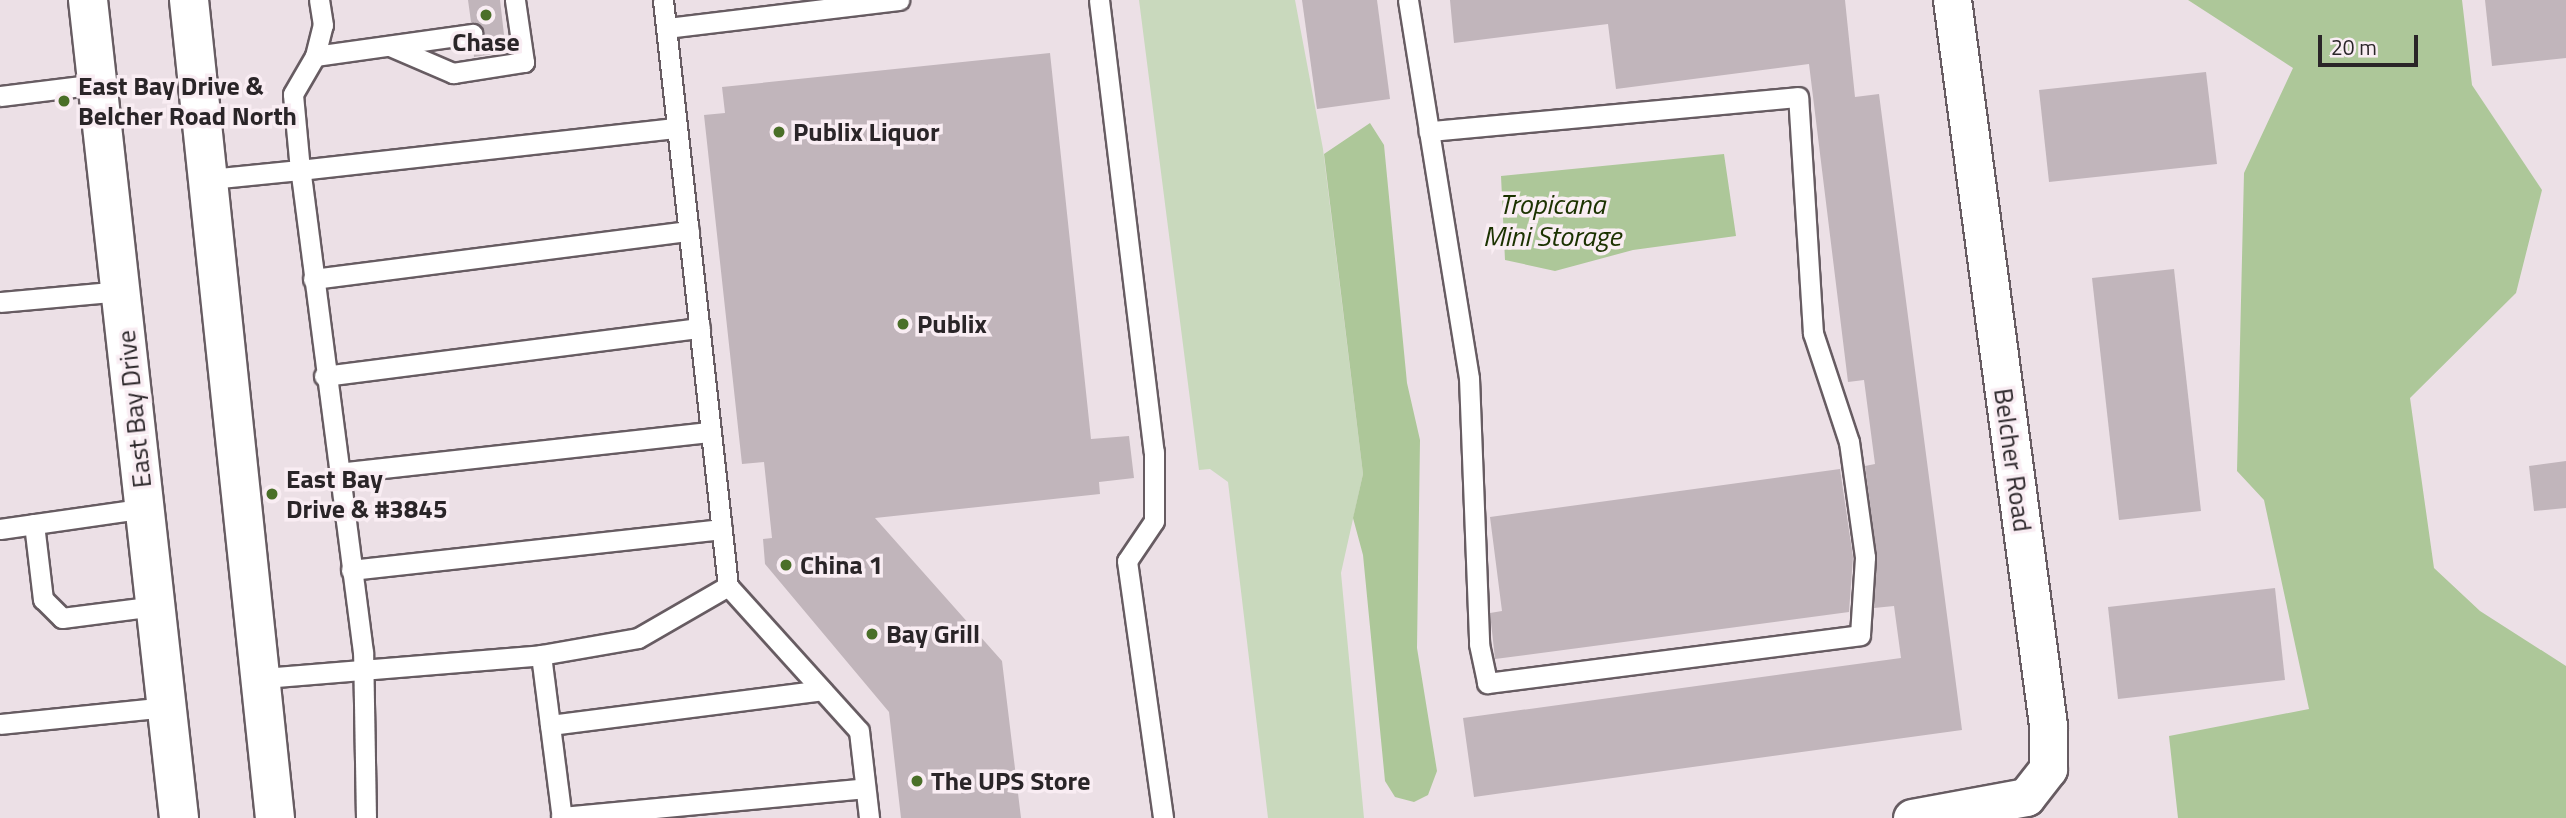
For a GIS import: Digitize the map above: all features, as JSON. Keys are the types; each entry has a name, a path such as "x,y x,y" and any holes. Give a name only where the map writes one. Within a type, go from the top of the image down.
{"main road":[{"name":"East Bay Drive","path":"88,0 179,818"},
{"path":"189,0 264,678 275,818"}],"street":[{"name":"Belcher Road","path":"1912,818 2026,797 2048,769 2048,725 1952,0"}],"lane":[{"path":"319,0 323,25 315,56 293,94 324,376 365,672 366,818"},
{"path":"390,46 453,73 524,62 511,29 516,0"},
{"path":"663,0 728,586 859,731 869,818"},
{"path":"667,28 899,0"},
{"path":"1099,0 1154,452 1154,521 1127,561 1163,818"},
{"path":"1408,0 1429,131 1469,378 1479,644 1487,683 1860,635 1865,557 1849,442 1813,333 1798,97 1429,131"},
{"path":"315,56 472,34"},
{"path":"0,96 98,84"},
{"path":"210,179 677,128"},
{"path":"313,279 689,231"},
{"path":"0,302 121,291"},
{"path":"324,376 700,328"},
{"path":"338,473 711,432"},
{"path":"0,528 145,508"},
{"path":"34,524 43,599 62,618 156,606"},
{"path":"351,570 722,529"},
{"path":"264,678 365,672 541,655 638,638 728,586"},
{"path":"541,655 561,817 866,788"},
{"path":"550,725 822,690"},
{"path":"0,724 167,707"}],"shaded area":[{"path":"1139,0 1295,0 1323,149 1363,474 1341,573 1364,818 1268,818 1228,482 1210,469 1199,470"}],"water":[{"path":"2188,0 2462,0 2472,85 2542,190 2516,293 2410,398 2434,568 2480,611 2566,666 2566,818 2178,818 2169,736 2309,709 2264,500 2237,471 2244,173 2293,68"},
{"path":"1370,123 1384,145 1407,383 1420,440 1417,648 1437,771 1428,795 1414,802 1395,797 1385,781 1363,555 1353,518 1363,474 1324,154"},
{"name":"Tropicana Mini Storage","path":"1724,154 1736,236 1633,250 1555,271 1505,260 1501,176"}],"building":[{"name":"Chase","path":"468,0 500,0 506,52 474,57 473,46 484,33 471,22"},
{"path":"1302,0 1377,0 1390,99 1317,109"},
{"path":"1450,0 1845,0 1855,97 1879,94 1962,730 1474,797 1463,718 1901,658 1894,606 1874,608 1877,556 1865,466 1875,464 1864,380 1848,382 1809,64 1616,89 1608,24 1454,43"},
{"path":"2485,0 2566,0 2566,58 2492,66"},
{"name":"Publix","path":"1050,53 1091,439 1129,436 1134,478 1099,482 1100,494 875,518 1002,661 1021,818 901,818 889,712 765,564 763,539 772,538 764,462 742,464 704,115 725,113 722,87"},
{"path":"2206,72 2217,164 2049,182 2039,90"},
{"path":"2174,269 2201,511 2119,520 2092,278"},
{"path":"2566,461 2566,508 2534,511 2529,466"},
{"path":"1840,469 1853,557 1849,612 1495,659 1490,613 1502,611 1490,517"},
{"path":"2275,588 2285,680 2118,699 2108,607"}],"place":[{"name":"Chase","path":"486,15"},
{"name":"East Bay Drive & Belcher Road North","path":"64,101"},
{"name":"Publix Liquor","path":"779,132"},
{"name":"Publix","path":"903,324"},
{"name":"East Bay Drive & #3845","path":"272,494"},
{"name":"China 1","path":"786,565"},
{"name":"Bay Grill","path":"872,634"},
{"name":"The UPS Store","path":"917,781"}]}
